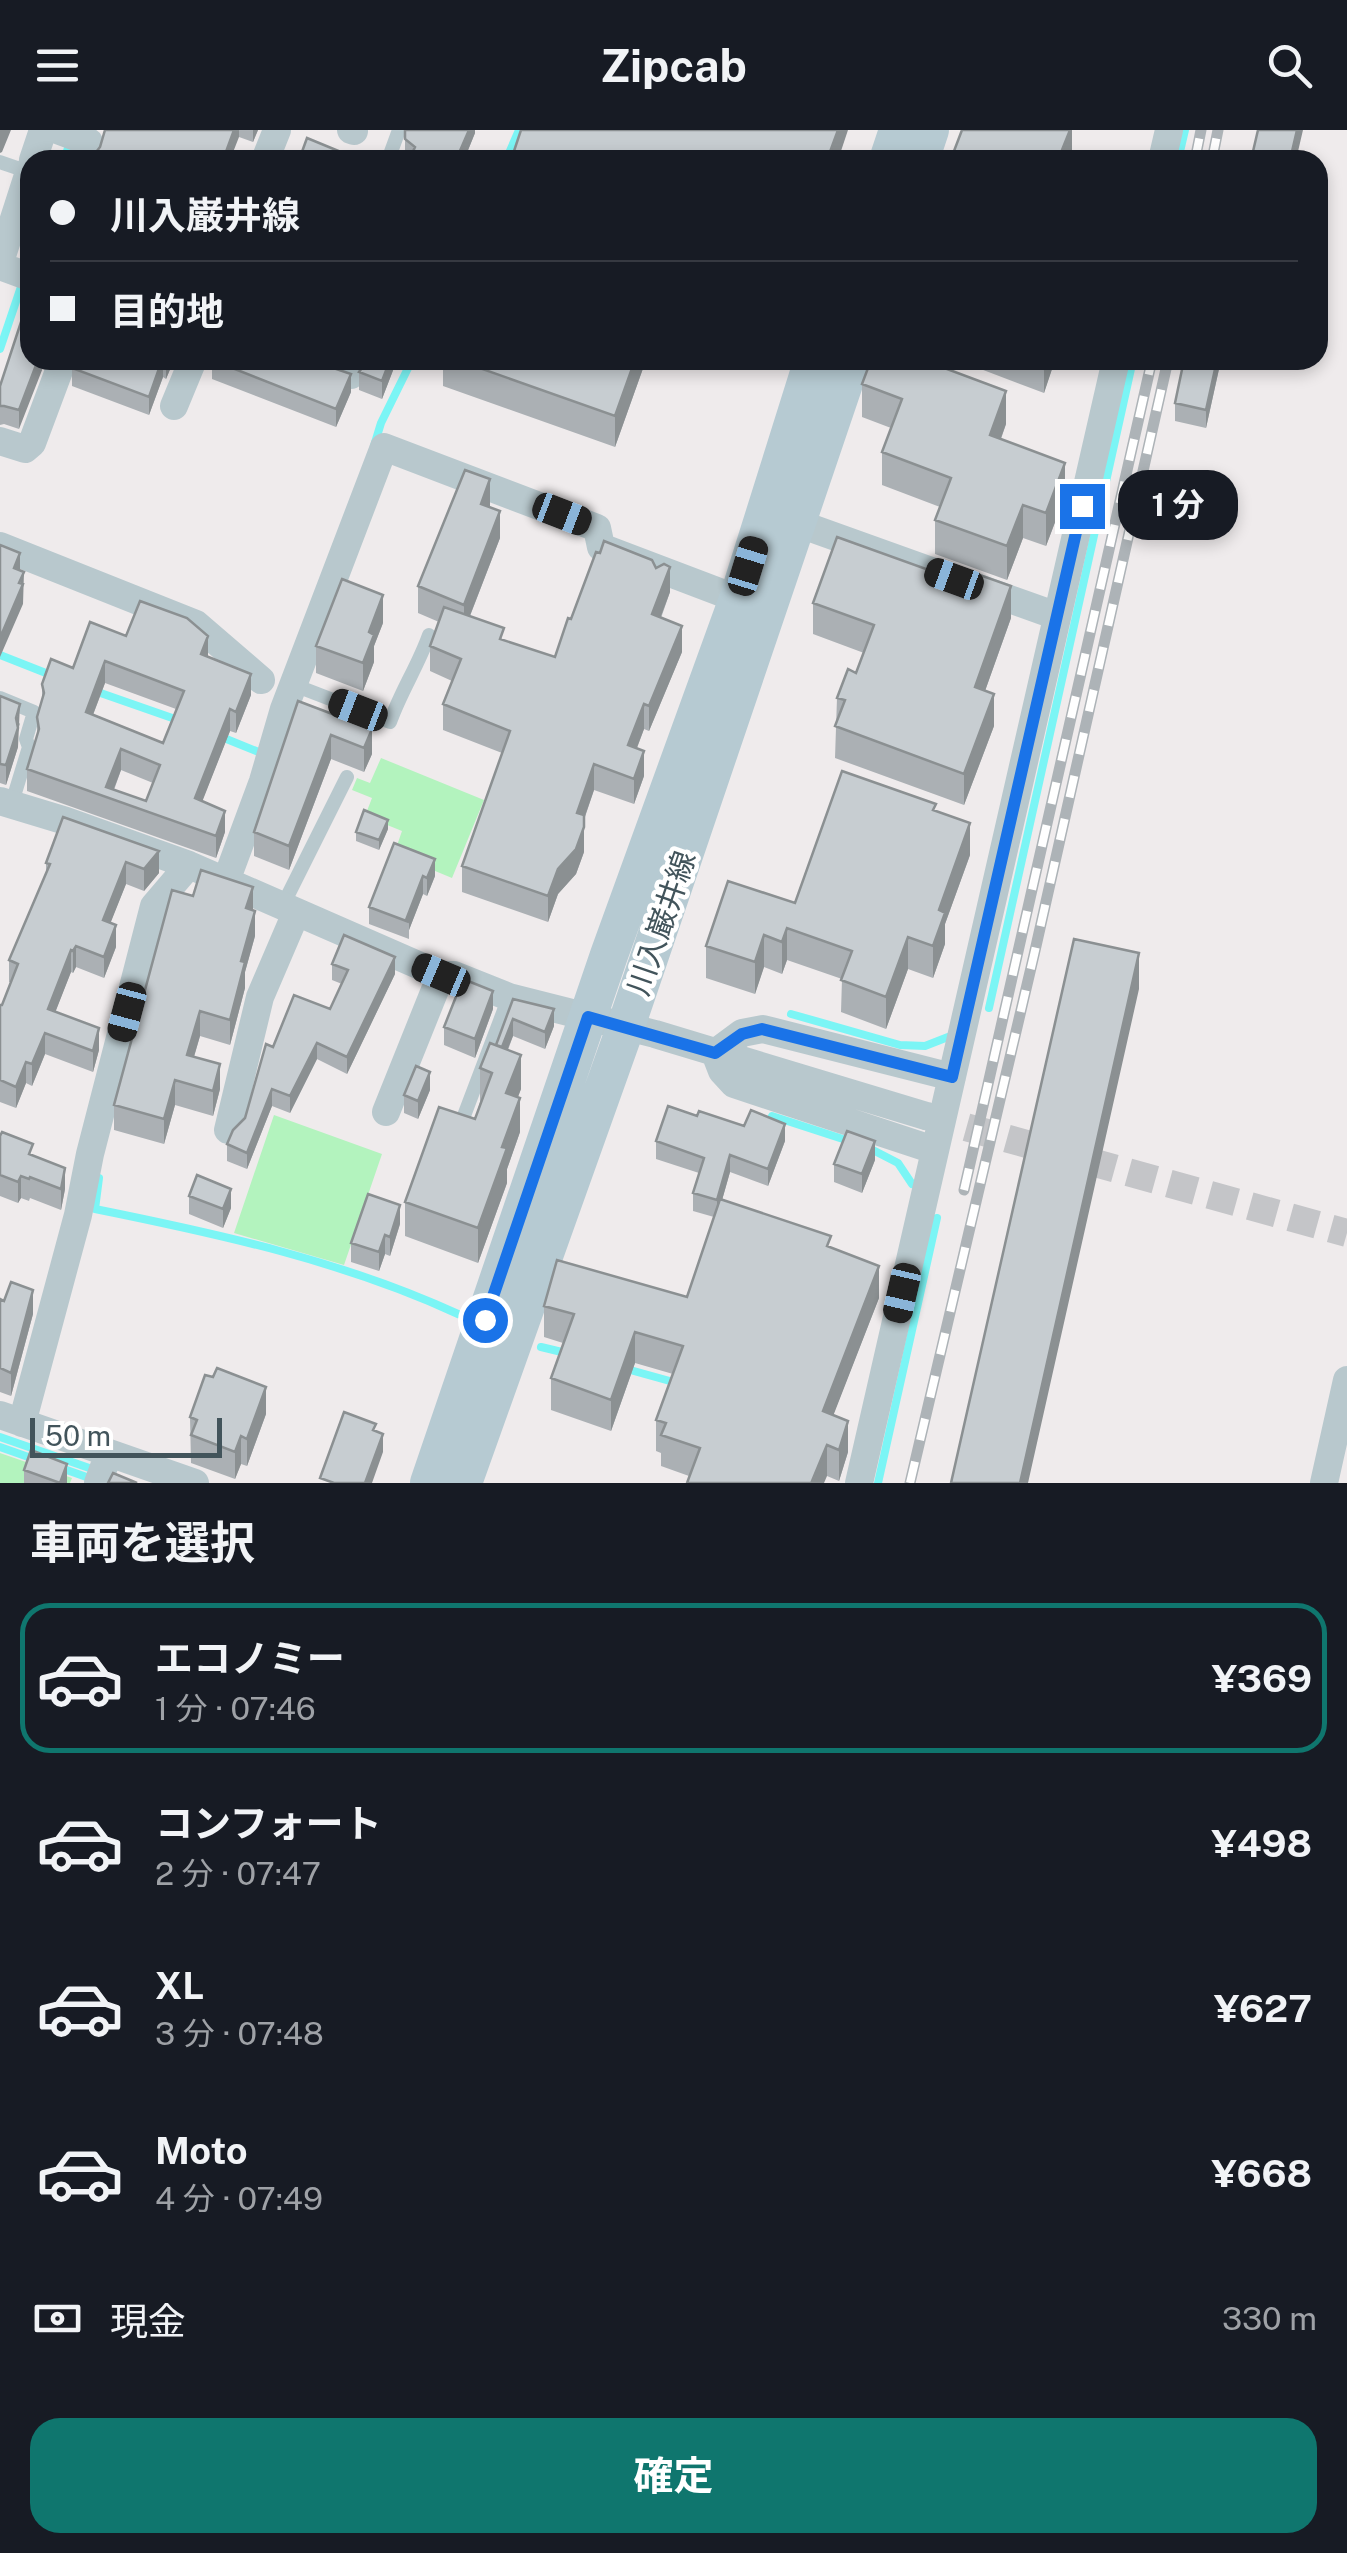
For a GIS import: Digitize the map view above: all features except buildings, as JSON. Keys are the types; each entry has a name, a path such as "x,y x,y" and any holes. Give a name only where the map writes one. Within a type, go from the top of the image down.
{"main road":[{"name":"川入巌井線","path":"430,1483 588,1017 738,599 810,370"},
{"name":"川入巌井線","path":"462,1483 626,1026 849,370"}],"street":[{"path":"11,269 20,222"},
{"path":"0,442 26,450 32,443 60,370"},
{"path":"174,406 189,370"},
{"path":"337,370 351,375"},
{"path":"859,1483 1114,370"},
{"path":"195,1483 104,1467 11,1419 78,1215 154,906 211,874 263,781 294,684 384,448 597,528 602,547 738,599"},
{"path":"797,522 1057,616"},
{"path":"0,546 196,624 261,680"},
{"path":"6,804 66,821 211,874 441,975 454,975 509,997 626,1026 926,1116"},
{"path":"228,1130 260,998 289,910"},
{"path":"386,1112 441,975"},
{"path":"715,1053 742,1034 762,1029 952,1077"},
{"path":"715,1053 722,1071 734,1084 934,1150"},
{"path":"1324,1483 1347,1380"}],"lane":[{"path":"294,684 390,722 403,686 414,674 430,635"},
{"path":"0,698 34,712 26,739 29,748 6,804"},
{"path":"289,910 347,777"},
{"path":"462,1121 509,997"}],"green space":[{"path":"381,758 484,800 452,878 394,854 402,831 365,816 372,798 352,790 357,778 370,783"},
{"path":"274,1115 382,1154 344,1265 234,1233"},
{"path":"0,1453 72,1478 70,1483 0,1483"}],"waterway":[{"path":"510,150 519,130"},
{"path":"1180,150 1185,130"},
{"path":"67,150 71,139"},
{"path":"0,349 20,290"},
{"path":"374,446 407,370"},
{"path":"989,1008 1131,370"},
{"path":"0,655 56,677"},
{"path":"92,690 178,720"},
{"path":"219,736 261,753"},
{"path":"791,1014 900,1045 925,1046 948,1037"},
{"path":"772,1116 849,1141"},
{"path":"867,1147 898,1163 912,1184"},
{"path":"99,1178 95,1209 234,1239 325,1264 458,1314"},
{"path":"878,1483 937,1218"},
{"path":"541,1347 566,1353"},
{"path":"623,1368 677,1383"},
{"path":"0,1437 95,1470"},
{"path":"0,1447 34,1459"},
{"path":"61,1468 95,1480"}],"tunnel":[{"path":"926,1116 1347,1233"}],"railway":[{"path":"1197,150 1201,130"},
{"path":"1214,150 1218,130"},
{"path":"964,1190 1150,370"},
{"path":"910,1483 1166,370"}],"route":[{"path":"485,1320 588,1017 715,1053 742,1034 762,1029 952,1077 1082,506"}]}
